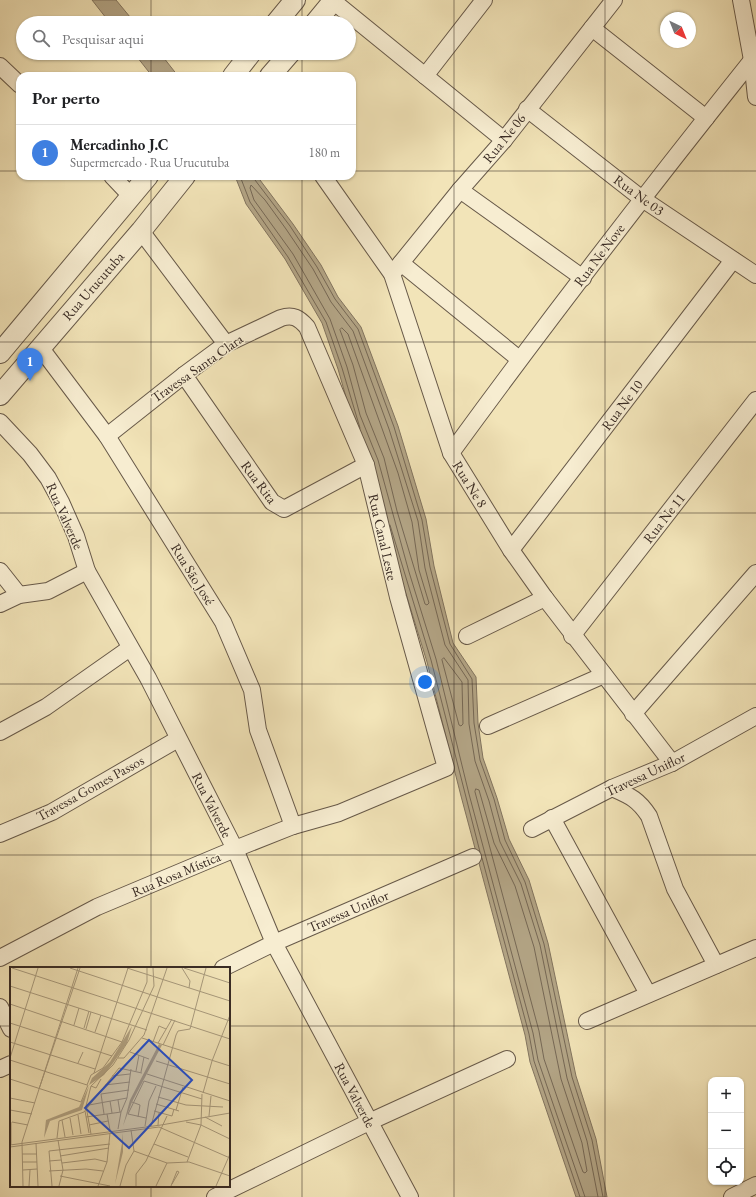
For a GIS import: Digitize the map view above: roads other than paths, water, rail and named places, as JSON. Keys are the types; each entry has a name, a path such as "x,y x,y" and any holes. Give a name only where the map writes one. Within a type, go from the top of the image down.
{"street":[{"path":"282,16 295,0"},
{"path":"424,76 484,0"},
{"name":"Rua Ne 06","path":"396,268 460,190 504,140 614,0"},
{"path":"321,16 334,1 352,16"},
{"path":"743,7 752,60 756,97"},
{"path":"356,19 504,140"},
{"path":"592,28 706,118"},
{"path":"235,72 245,60"},
{"path":"273,72 284,60"},
{"name":"Rua Ne Nove","path":"451,454 519,359 583,278 642,198 752,60"},
{"path":"0,66 16,81"},
{"name":"Rua Ne 03","path":"527,109 642,198 756,275"},
{"path":"116,180 131,196"},
{"name":"Rua Urucutuba","path":"0,353 145,180"},
{"name":"Rua Urucutuba","path":"0,396 40,347 141,231 182,180"},
{"name":"Rua Ne 8","path":"326,180 396,268 451,454 511,550 572,636 672,763"},
{"path":"460,190 583,278"},
{"path":"141,231 226,344"},
{"name":"Rua Ne 10","path":"511,550 733,260"},
{"path":"396,268 519,359"},
{"name":"Travessa Santa Clara","path":"107,436 226,344 281,318 288,316 295,317"},
{"name":"Rua Canal Leste","path":"295,317 307,327 366,465 398,597 446,768"},
{"name":"Rua São José","path":"40,347 107,436 223,622 252,690 258,730 292,826"},
{"name":"Rua Rita","path":"184,375 272,502 279,508 284,509 366,465"},
{"name":"Rua Ne 11","path":"572,636 756,400"},
{"name":"Rua Valverde","path":"0,422 30,454 48,478 61,502 76,536 87,571 148,678 235,849 274,943 410,1197"},
{"path":"0,571 19,595"},
{"path":"0,604 19,595 48,592 87,571"},
{"path":"633,714 756,573"},
{"path":"467,636 545,598"},
{"path":"0,732 52,703 130,648"},
{"path":"488,726 604,676"},
{"name":"Travessa Uniflor","path":"532,829 612,788 672,763 756,716"},
{"name":"Travessa Gomes Passos","path":"0,834 52,812 178,739"},
{"name":"Rua Rosa Mística","path":"0,958 97,907 292,826 339,813 446,768"},
{"path":"612,788 634,797 642,805 649,816 675,889 716,965"},
{"path":"552,818 648,994"},
{"name":"Travessa Uniflor","path":"225,967 274,943 473,857"},
{"path":"587,1021 756,948"},
{"path":"0,1007 10,1027"},
{"path":"215,1197 369,1122 507,1059"},
{"path":"0,1069 10,1064"},
{"path":"732,1197 756,1185"}],"water":[{"path":"92,0 116,0 129,16 105,16"},
{"path":"139,60 165,60 175,72 149,72"},
{"path":"237,180 260,180 293,224 321,265 338,297 361,327 398,426 426,519 434,566 453,643 476,677 478,723 483,758 509,839 529,880 548,943 576,1076 596,1139 607,1197 576,1197 530,1062 525,1035 427,662 338,369 322,323 285,259 246,204"}],"place":[{"name":"Mercadinho J.C","path":"30,381"}]}
